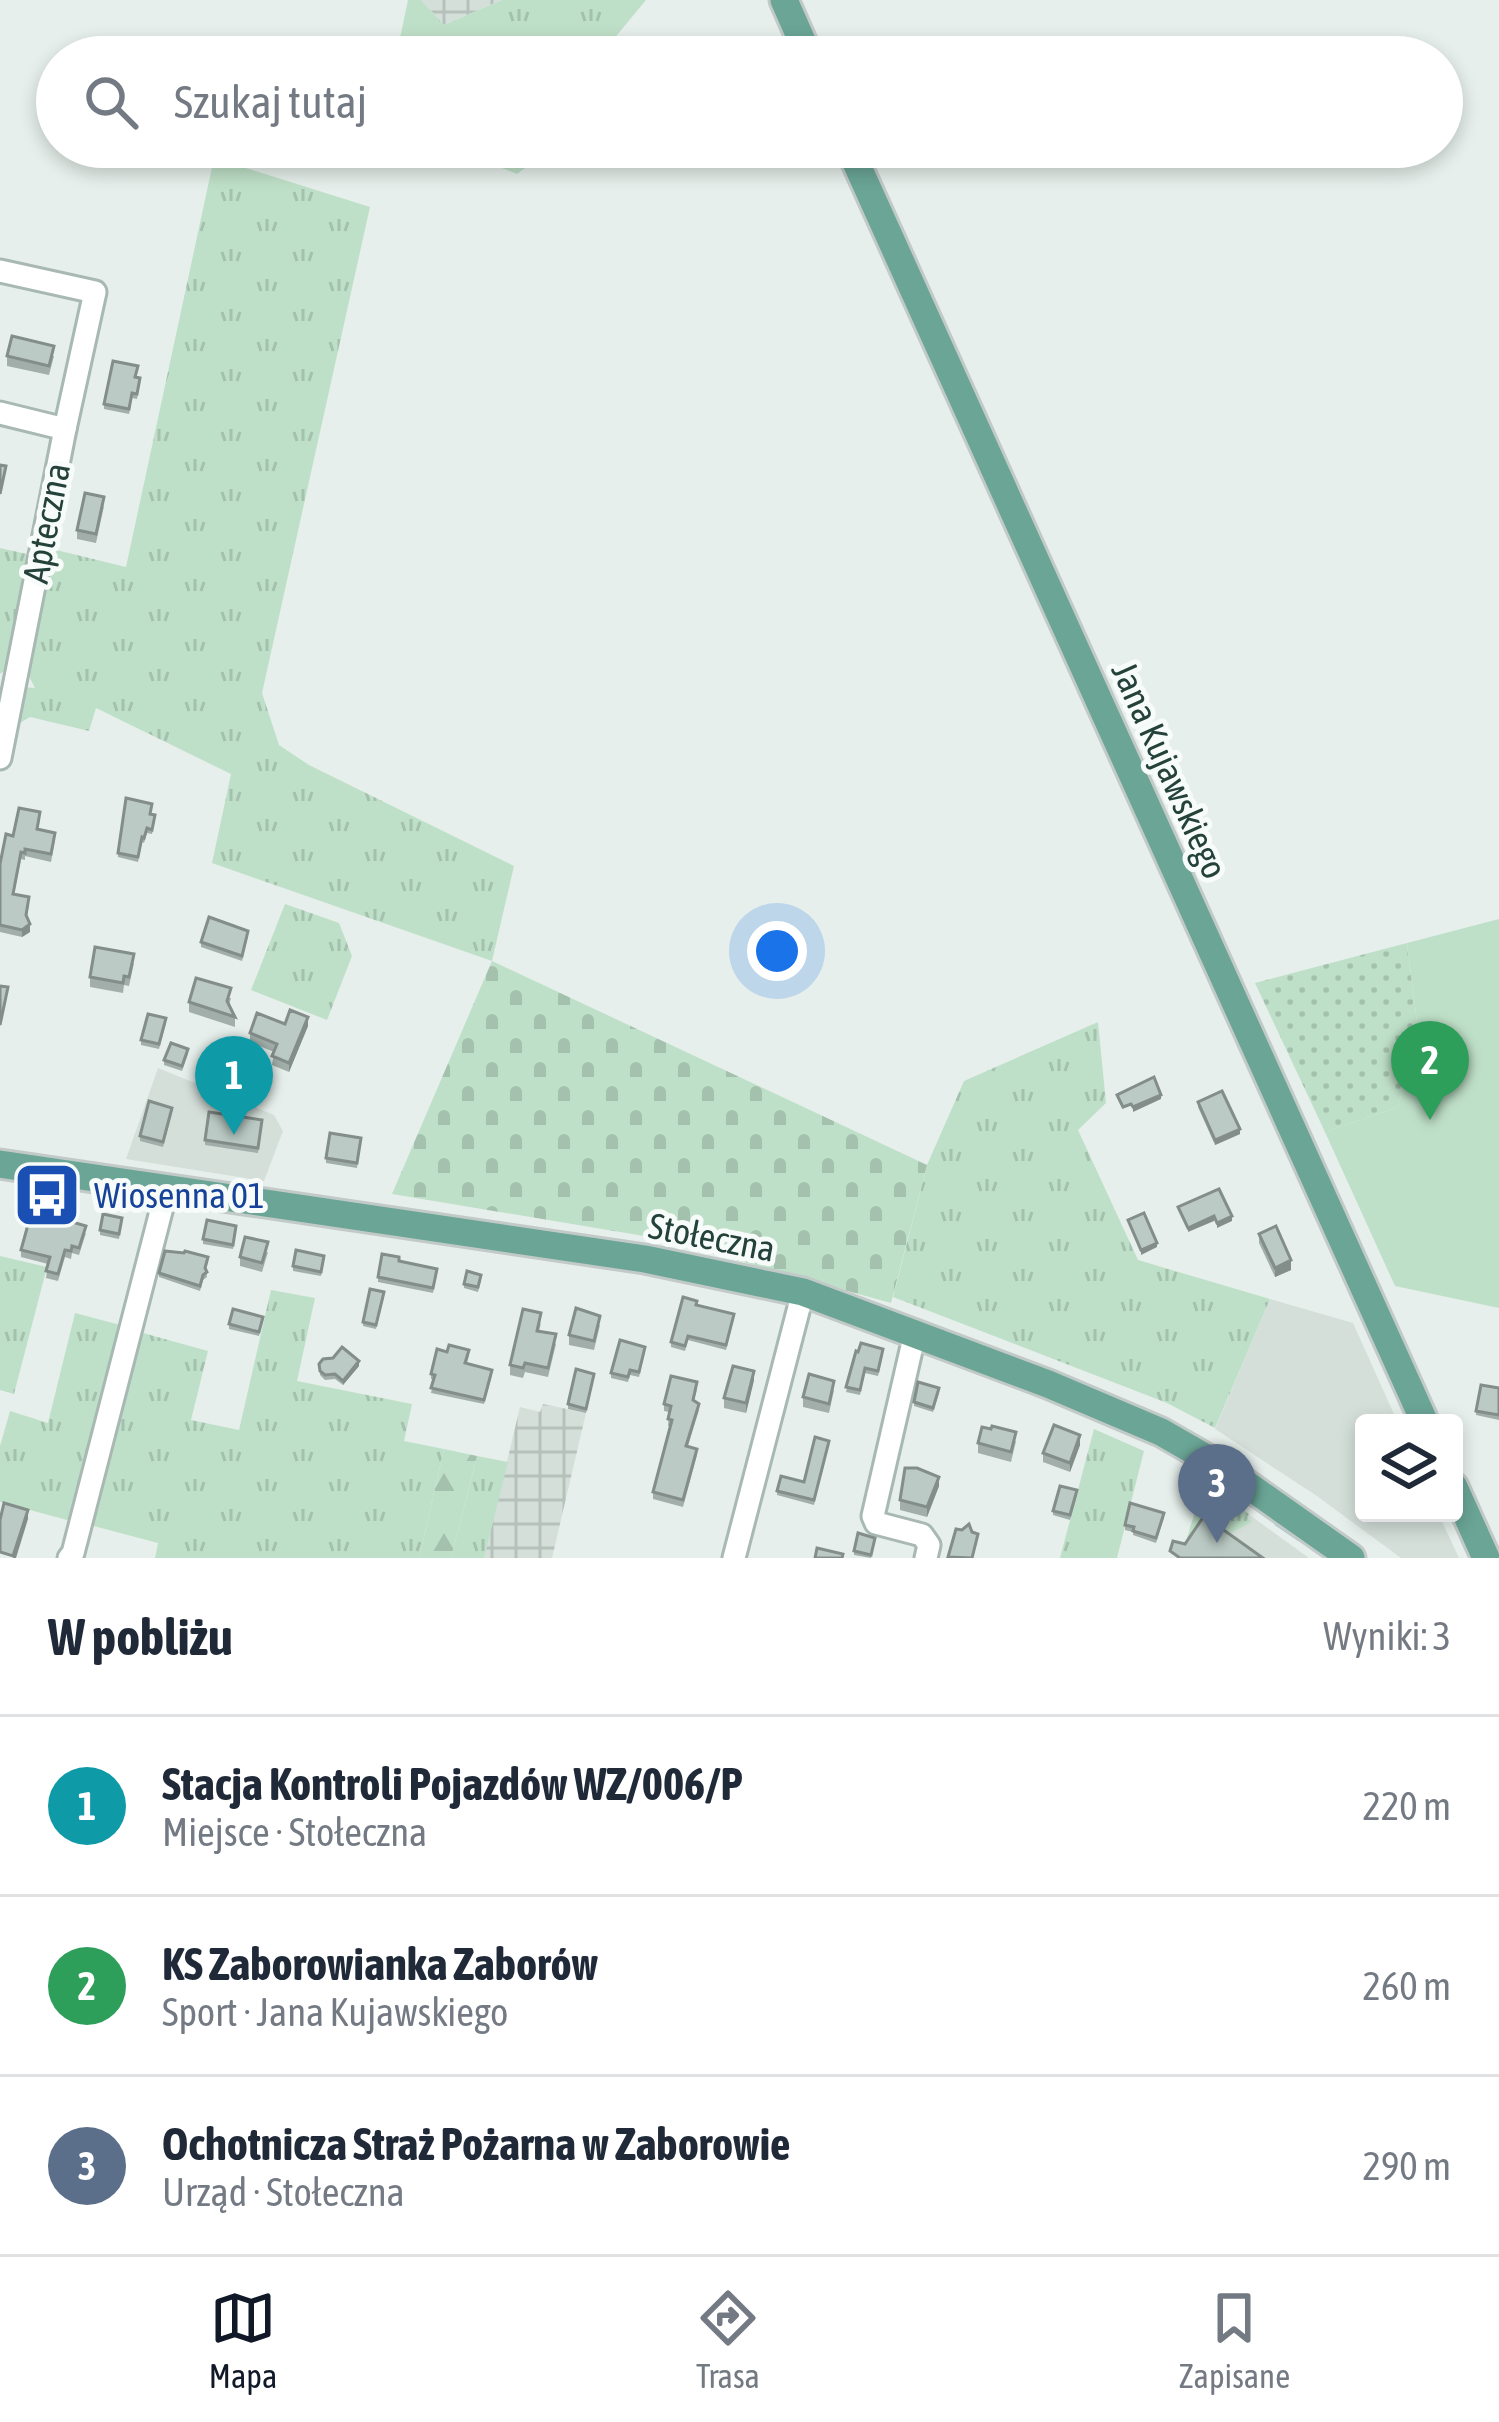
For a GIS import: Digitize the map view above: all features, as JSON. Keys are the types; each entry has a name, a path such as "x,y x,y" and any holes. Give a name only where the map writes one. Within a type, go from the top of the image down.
{"main road":[{"path":"784,0 800,36"},
{"name":"Jana Kujawskiego","path":"858,168 1421,1414"},
{"name":"Stołeczna","path":"0,1164 645,1259 803,1292 1161,1432 1222,1467 1351,1558"},
{"path":"1463,1507 1486,1558"}],"street":[{"name":"Apteczna","path":"0,272 95,292 6,699 0,758"},
{"name":"Apteczna","path":"0,413 64,429"},
{"path":"69,1558 167,1188"},
{"path":"734,1558 803,1292"},
{"path":"915,1333 873,1516 876,1523 922,1535 929,1545 926,1558"}],"shaded area":[{"path":"421,0 502,0 444,25"},
{"path":"158,1068 274,1115 283,1131 264,1181 126,1159"},
{"path":"1270,1299 1353,1323 1394,1414 1355,1414 1355,1522 1442,1522 1459,1558 1401,1558 1215,1429"},
{"path":"543,1404 586,1413 552,1558 484,1558 520,1407 540,1412"},
{"path":"1204,1482 1309,1558 1181,1558"}],"green space":[{"path":"408,0 421,0 444,25 502,0 646,0 616,36 400,36"},
{"path":"212,168 246,168 370,207 262,693 279,745 309,765 514,866 492,961 212,863 231,774 96,708 89,731 30,717 15,726 23,687 35,688 28,674 52,549 126,567"},
{"path":"0,548 31,555 8,668 0,674"},
{"path":"285,904 339,923 352,956 327,1020 251,990"},
{"path":"1499,919 1499,1308 1395,1286 1325,1132 1398,1107 1418,1030 1407,943"},
{"path":"1407,943 1418,1030 1398,1107 1325,1132 1255,983"},
{"path":"492,961 927,1165 891,1303 656,1238 392,1194"},
{"path":"1098,1022 1106,1103 1078,1130 1138,1260 1270,1299 1215,1428 1167,1403 893,1297 927,1165 964,1081"},
{"path":"0,1256 47,1267 14,1394 0,1390"},
{"path":"271,1290 315,1298 297,1381 412,1404 404,1441 444,1449 419,1558 155,1558 158,1543 90,1525 143,1333 208,1351 191,1420 239,1430"},
{"path":"75,1313 124,1326 71,1521 0,1502 0,1446 10,1411 48,1423"},
{"path":"1094,1429 1144,1451 1117,1558 1060,1558"},
{"path":"444,1449 477,1456 451,1558 419,1558"},
{"path":"477,1456 508,1462 484,1558 451,1558"},
{"path":"1204,1482 1249,1514 1252,1522 1233,1532 1226,1533 1221,1527 1181,1558"}],"building":[{"path":"12,336 54,346 49,366 7,356"},
{"path":"113,361 138,366 137,394 132,393 129,409 104,404"},
{"path":"85,493 104,497 96,534 77,530"},
{"path":"126,798 152,804 150,814 155,815 152,830 147,828 142,837 138,857 118,853"},
{"path":"19,808 40,812 37,829 55,833 51,854 21,852 13,894 29,897 26,915 30,924 22,930 0,925 0,864 6,834 13,836"},
{"path":"209,917 248,931 242,956 201,942"},
{"path":"95,947 134,954 123,983 90,977"},
{"path":"196,978 231,988 227,1001 235,1017 189,1002"},
{"path":"0,986 8,987 0,1025"},
{"path":"290,1010 308,1017 289,1063 272,1056 277,1044 250,1033 257,1013 285,1024"},
{"path":"148,1014 166,1018 159,1044 141,1040"},
{"path":"171,1043 188,1049 182,1066 164,1060"},
{"path":"1154,1077 1161,1095 1123,1107 1117,1095"},
{"path":"1222,1091 1240,1129 1215,1140 1198,1102"},
{"path":"149,1101 172,1108 163,1142 140,1136"},
{"path":"209,1112 262,1120 258,1148 205,1140"},
{"path":"330,1133 361,1138 357,1163 326,1158"},
{"path":"1219,1189 1232,1216 1217,1223 1214,1216 1188,1228 1178,1207"},
{"path":"32,1210 86,1226 79,1248 65,1250 58,1274 46,1271 50,1257 21,1250"},
{"path":"1144,1213 1157,1243 1141,1250 1128,1220"},
{"path":"103,1214 122,1218 119,1234 100,1230"},
{"path":"207,1220 236,1226 233,1245 203,1239"},
{"path":"1276,1226 1291,1260 1275,1268 1259,1234"},
{"path":"245,1237 268,1242 262,1263 240,1257"},
{"path":"296,1250 324,1256 321,1272 293,1266"},
{"path":"165,1251 208,1257 200,1286 159,1273"},
{"path":"382,1254 437,1269 433,1288 378,1277"},
{"path":"467,1271 481,1275 478,1287 464,1284"},
{"path":"370,1289 384,1292 376,1325 363,1322"},
{"path":"683,1297 734,1314 726,1345 688,1336 685,1346 671,1342"},
{"path":"576,1308 600,1316 594,1341 569,1335"},
{"path":"233,1309 263,1317 259,1332 229,1324"},
{"path":"523,1309 541,1313 537,1331 556,1334 548,1368 510,1365"},
{"path":"620,1340 645,1347 639,1372 630,1370 628,1377 611,1373"},
{"path":"861,1343 883,1349 878,1371 865,1368 860,1390 846,1387"},
{"path":"449,1345 469,1350 465,1363 492,1370 484,1400 431,1388 437,1349 447,1352"},
{"path":"342,1347 359,1361 343,1381 335,1374 325,1375 319,1364"},
{"path":"733,1366 754,1371 746,1403 724,1398"},
{"path":"576,1369 594,1374 586,1409 568,1404"},
{"path":"809,1374 834,1381 829,1404 803,1397"},
{"path":"671,1376 697,1382 693,1400 699,1404 686,1446 697,1449 683,1500 653,1492 672,1420 668,1419 671,1406 664,1404"},
{"path":"918,1382 939,1388 933,1408 914,1402"},
{"path":"1481,1385 1499,1388 1499,1415 1476,1411"},
{"path":"1054,1425 1080,1435 1070,1463 1043,1453"},
{"path":"982,1427 1016,1432 1011,1452 978,1443"},
{"path":"815,1437 829,1441 814,1500 777,1491 781,1476 804,1482"},
{"path":"905,1468 939,1477 927,1507 900,1500"},
{"path":"1060,1486 1077,1490 1070,1515 1053,1511"},
{"path":"4,1503 28,1510 13,1556 0,1552"},
{"path":"1130,1503 1164,1513 1156,1538 1125,1525"},
{"path":"1204,1516 1263,1558 1180,1558 1170,1551 1173,1541 1185,1544"},
{"path":"969,1524 978,1534 972,1558 948,1557 956,1529"},
{"path":"858,1533 875,1538 871,1555 854,1551"},
{"path":"817,1548 843,1554 842,1558 815,1558"}],"waterway":[{"path":"1241,1498 1251,1505"},
{"path":"1277,1524 1299,1539"}],"place":[{"name":"KS Zaborowianka Zaborów","path":"1430,1120"},
{"name":"Stacja Kontroli Pojazdów WZ/006/P","path":"234,1135"},
{"name":"Wiosenna 01","path":"47,1195"},
{"name":"Ochotnicza Straż Pożarna w Zaborowie","path":"1217,1543"}]}
